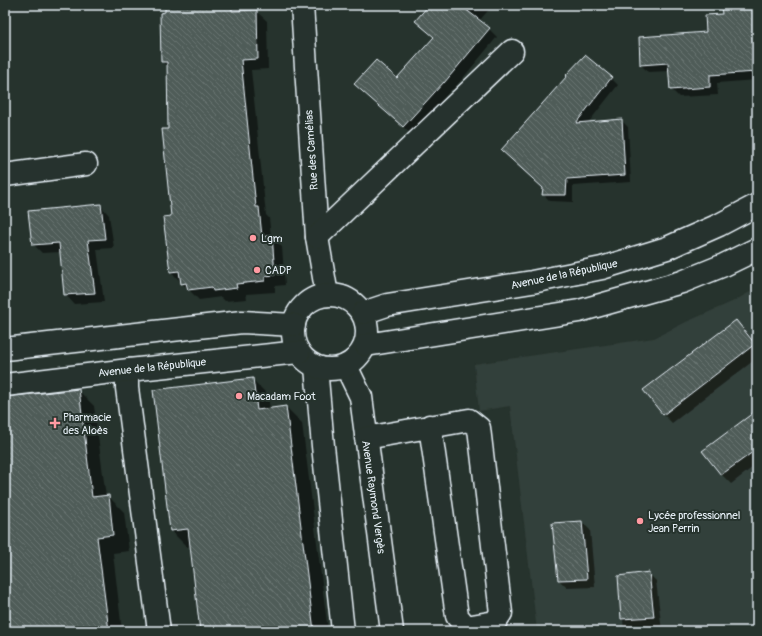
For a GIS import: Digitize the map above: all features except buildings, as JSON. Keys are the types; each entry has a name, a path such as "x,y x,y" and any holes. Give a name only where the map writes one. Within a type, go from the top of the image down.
{"main road":[{"name":"Rue des Camélias","path":"302,5 317,238 327,295"},
{"path":"317,238 512,51"},
{"path":"5,175 86,164"},
{"name":"Avenue de la République","path":"363,314 387,305 532,282 602,268 667,248 719,225 757,205"},
{"path":"366,345 579,311 682,282 724,265 757,249"},
{"path":"327,295 347,299 356,305 363,314 367,324 368,334 366,345 361,354 346,366 336,369 316,367 306,361 299,352 293,334 294,325 298,314 305,305 315,298 327,295"},
{"path":"5,349 242,322 294,325"},
{"name":"Avenue de la République","path":"5,385 299,352"},
{"name":"Avenue Raymond Vergès","path":"346,366 361,397 392,631"},
{"path":"316,367 343,631"},
{"path":"129,370 127,388 159,631"},
{"path":"366,438 430,426 469,420 479,428 501,613 495,622 466,627 457,616 430,426"}],"shaded area":[{"name":"Lycée professionnel Jean Perrin","path":"757,288 757,631 537,631 510,406 479,411 474,364 654,338 734,301"}],"place":[{"name":"Lgm","path":"253,238"},
{"name":"CADP","path":"257,270"},
{"name":"Macadam Foot","path":"239,396"},
{"name":"Pharmacie des Aloès","path":"55,423"},
{"name":"Lycée professionnel Jean Perrin","path":"640,521"}]}
